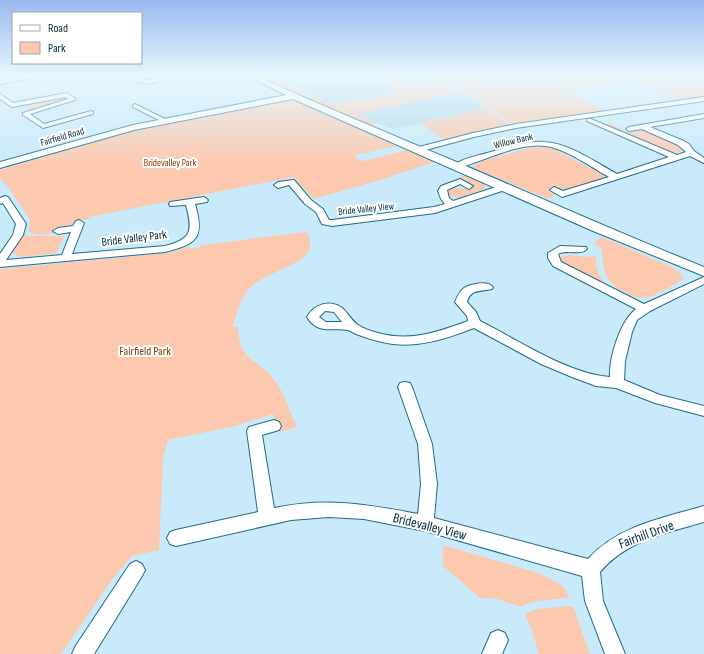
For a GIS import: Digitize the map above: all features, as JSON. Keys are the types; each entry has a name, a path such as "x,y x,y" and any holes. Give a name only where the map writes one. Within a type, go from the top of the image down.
{"street":[{"path":"12,105 43,126 91,113"},
{"path":"25,114 55,105"},
{"name":"Fairfield Road","path":"2,163 120,131 251,105"},
{"path":"312,105 702,272 693,287 644,309 634,317 627,327 615,370 618,384"},
{"path":"418,150 473,135 516,126 666,105"},
{"path":"135,106 165,121"},
{"path":"629,129 702,118"},
{"path":"589,120 675,157"},
{"path":"642,127 681,143 704,161"},
{"name":"Willow Bank","path":"457,166 473,160 530,145 542,144 556,147 616,177"},
{"path":"554,190 562,194 691,152"},
{"path":"452,205 442,192 444,188 460,181 469,186"},
{"name":"Bride Valley View","path":"278,185 292,182 308,202 320,211 323,220 327,222 414,213 452,205 505,187"},
{"name":"Bride Valley Park","path":"0,201 5,199 21,224 18,235 0,263"},
{"path":"173,204 204,200"},
{"name":"Bride Valley Park","path":"0,263 66,258 165,248 180,245 190,240 193,234 194,216 190,202"},
{"path":"58,230 78,226 66,258"},
{"path":"582,249 560,249 553,253 553,258 557,264 644,309"},
{"path":"488,287 474,287 463,294 461,302 472,315 475,323 559,366 596,382 618,384 650,398 704,411"},
{"path":"352,326 379,338 406,342 428,339 475,323"},
{"path":"406,387 425,444 430,484 425,523"},
{"path":"267,517 254,431 274,426"},
{"name":"Bridevalley View","path":"176,538 267,517 315,510 340,509 364,511 425,523 591,569"},
{"name":"Fairhill Drive","path":"591,569 599,557 626,539 704,514"},
{"path":"591,569 594,601 615,654"},
{"path":"82,654 136,570"}],"shaded area":[{"path":"398,105 482,105 487,108 393,129 355,115"}],"green space":[{"path":"50,105 32,110 28,110 22,106"},
{"name":"Bridevalley Park","path":"270,105 302,105 398,146 354,155 359,160 364,161 407,150 434,162 383,179 314,199 293,177 89,217 89,219 74,221 70,225 59,228 56,233 42,235 29,231 29,218 8,187 0,179 0,170 129,132"},
{"path":"320,105 398,105 356,115 380,124 367,124"},
{"path":"483,105 592,105 604,111 513,124"},
{"path":"486,108 511,125 445,140 420,123"},
{"path":"609,123 628,132 644,130 675,143 683,151 677,152 658,148 606,125"},
{"path":"535,146 554,149 602,174 604,177 567,190 556,187 547,190 554,194 553,197 549,199 472,167 479,162"},
{"path":"464,176 483,183 485,186 483,189 458,198 449,195 447,191 452,187 463,189 474,185 460,177"},
{"name":"Fairfield Park","path":"307,232 310,246 305,256 254,284 245,294 233,327 238,327 239,338 246,354 270,374 276,382 285,398 297,427 280,432 273,414 235,426 168,440 163,459 159,550 132,556 111,581 61,654 0,654 0,269 169,253 188,247 197,249 202,245"},
{"path":"23,233 26,236 64,236 57,252 51,254 18,257 13,252"},
{"path":"602,237 672,267 682,275 682,280 645,298 637,297 624,292 612,284 604,269 601,249 595,243"},
{"path":"570,255 589,257 596,256 596,267 605,285 560,260 560,257"},
{"path":"443,545 541,574 563,586 569,597 532,602 520,607 495,598 480,598 443,566"},
{"path":"573,606 590,654 539,654 526,614 536,609"}]}
